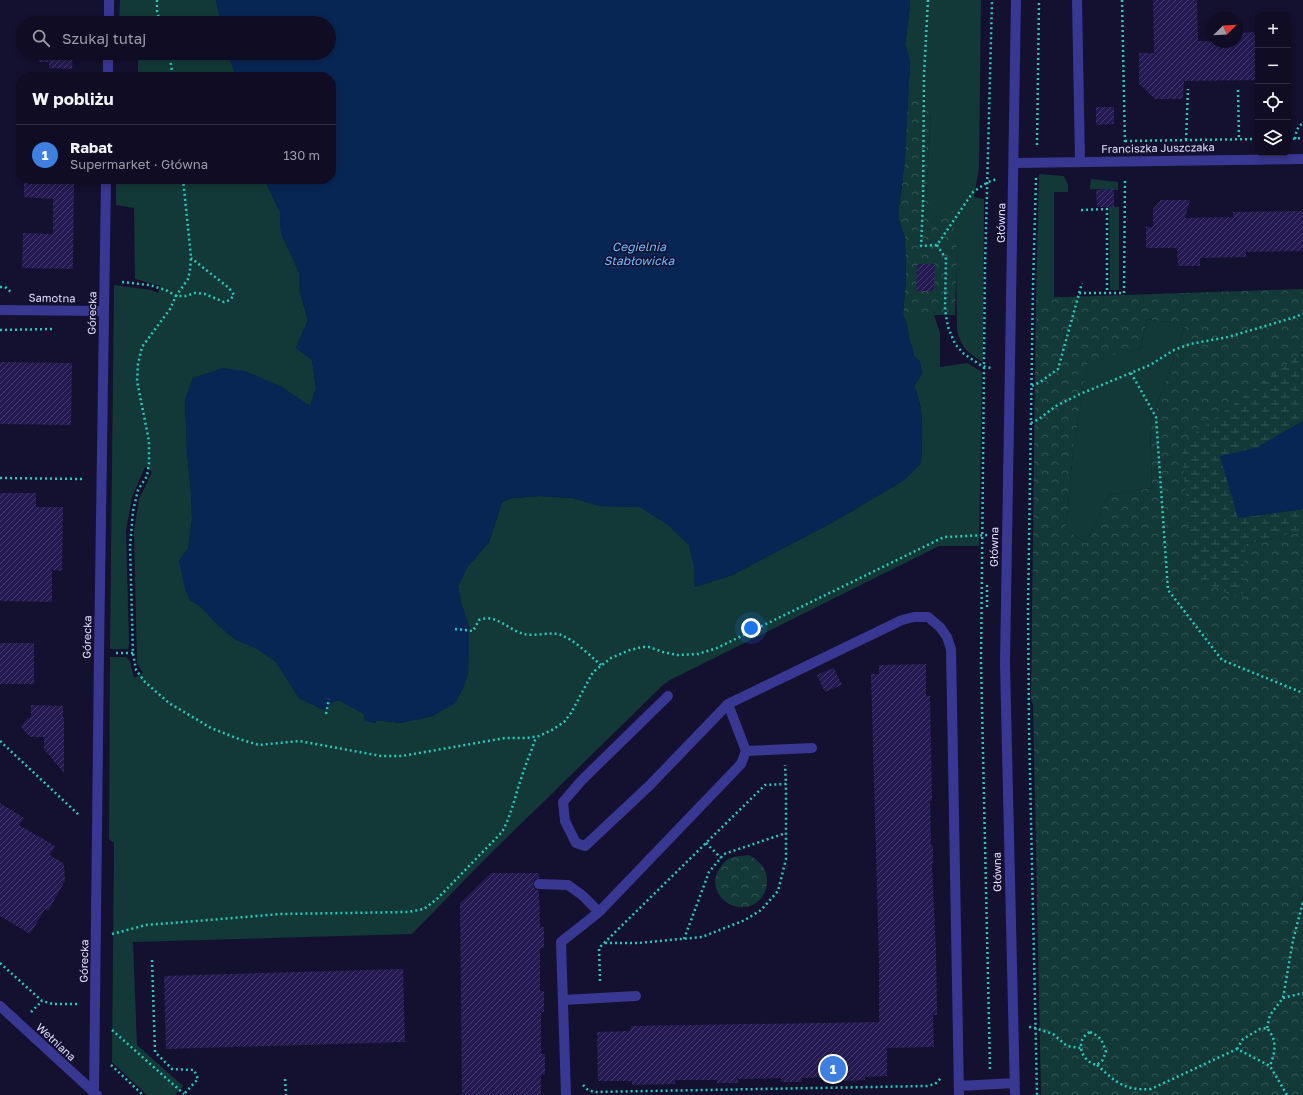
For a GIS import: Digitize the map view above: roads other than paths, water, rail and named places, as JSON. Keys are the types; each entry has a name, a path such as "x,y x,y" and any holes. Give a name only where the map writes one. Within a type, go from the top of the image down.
{"street":[{"path":"109,0 109,16"},
{"name":"Główna","path":"1015,1095 1005,663 1016,0"},
{"path":"1077,0 1080,162"},
{"path":"108,60 108,72"},
{"name":"Franciszka Juszczaka","path":"1014,163 1303,158"},
{"name":"Górecka","path":"95,1094 103,311 106,184"},
{"name":"Samotna","path":"0,310 103,311"},
{"path":"668,696 582,780 563,802 565,821 576,843 585,846 650,785 728,704 902,620 914,617 928,617 940,627 947,637 951,649 959,1090 990,1084 1015,1083"},
{"path":"566,1095 561,942 599,912 741,764 746,751 728,704"},
{"path":"746,751 812,748"},
{"path":"539,884 568,885 582,895 599,912"},
{"path":"563,1000 636,996"},
{"name":"Wełniana","path":"0,1006 95,1094"}],"water":[{"name":"Cegielnia Stabłowicka","path":"216,0 910,0 905,45 910,60 905,162 899,206 899,220 905,238 906,279 903,315 907,325 914,356 920,362 922,374 914,386 918,395 921,414 921,463 904,480 835,521 732,575 694,587 694,565 689,545 667,524 640,507 600,506 573,498 540,496 512,498 502,502 489,542 468,566 458,586 461,603 469,626 468,674 455,703 432,716 400,723 377,720 375,723 364,721 364,714 339,700 333,702 324,710 299,698 276,662 255,648 236,640 218,625 200,606 190,600 185,589 179,561 188,549 192,520 185,400 193,378 223,368 245,371 280,386 310,406 316,388 312,360 296,348 308,320 300,292 299,272 281,233 280,212 266,184 336,184 336,72 235,72 230,60 336,60 336,16 219,16"},
{"path":"1303,421 1303,509 1238,518 1220,456 1256,448"}],"place":[{"name":"Rabat","path":"833,1069"}]}
